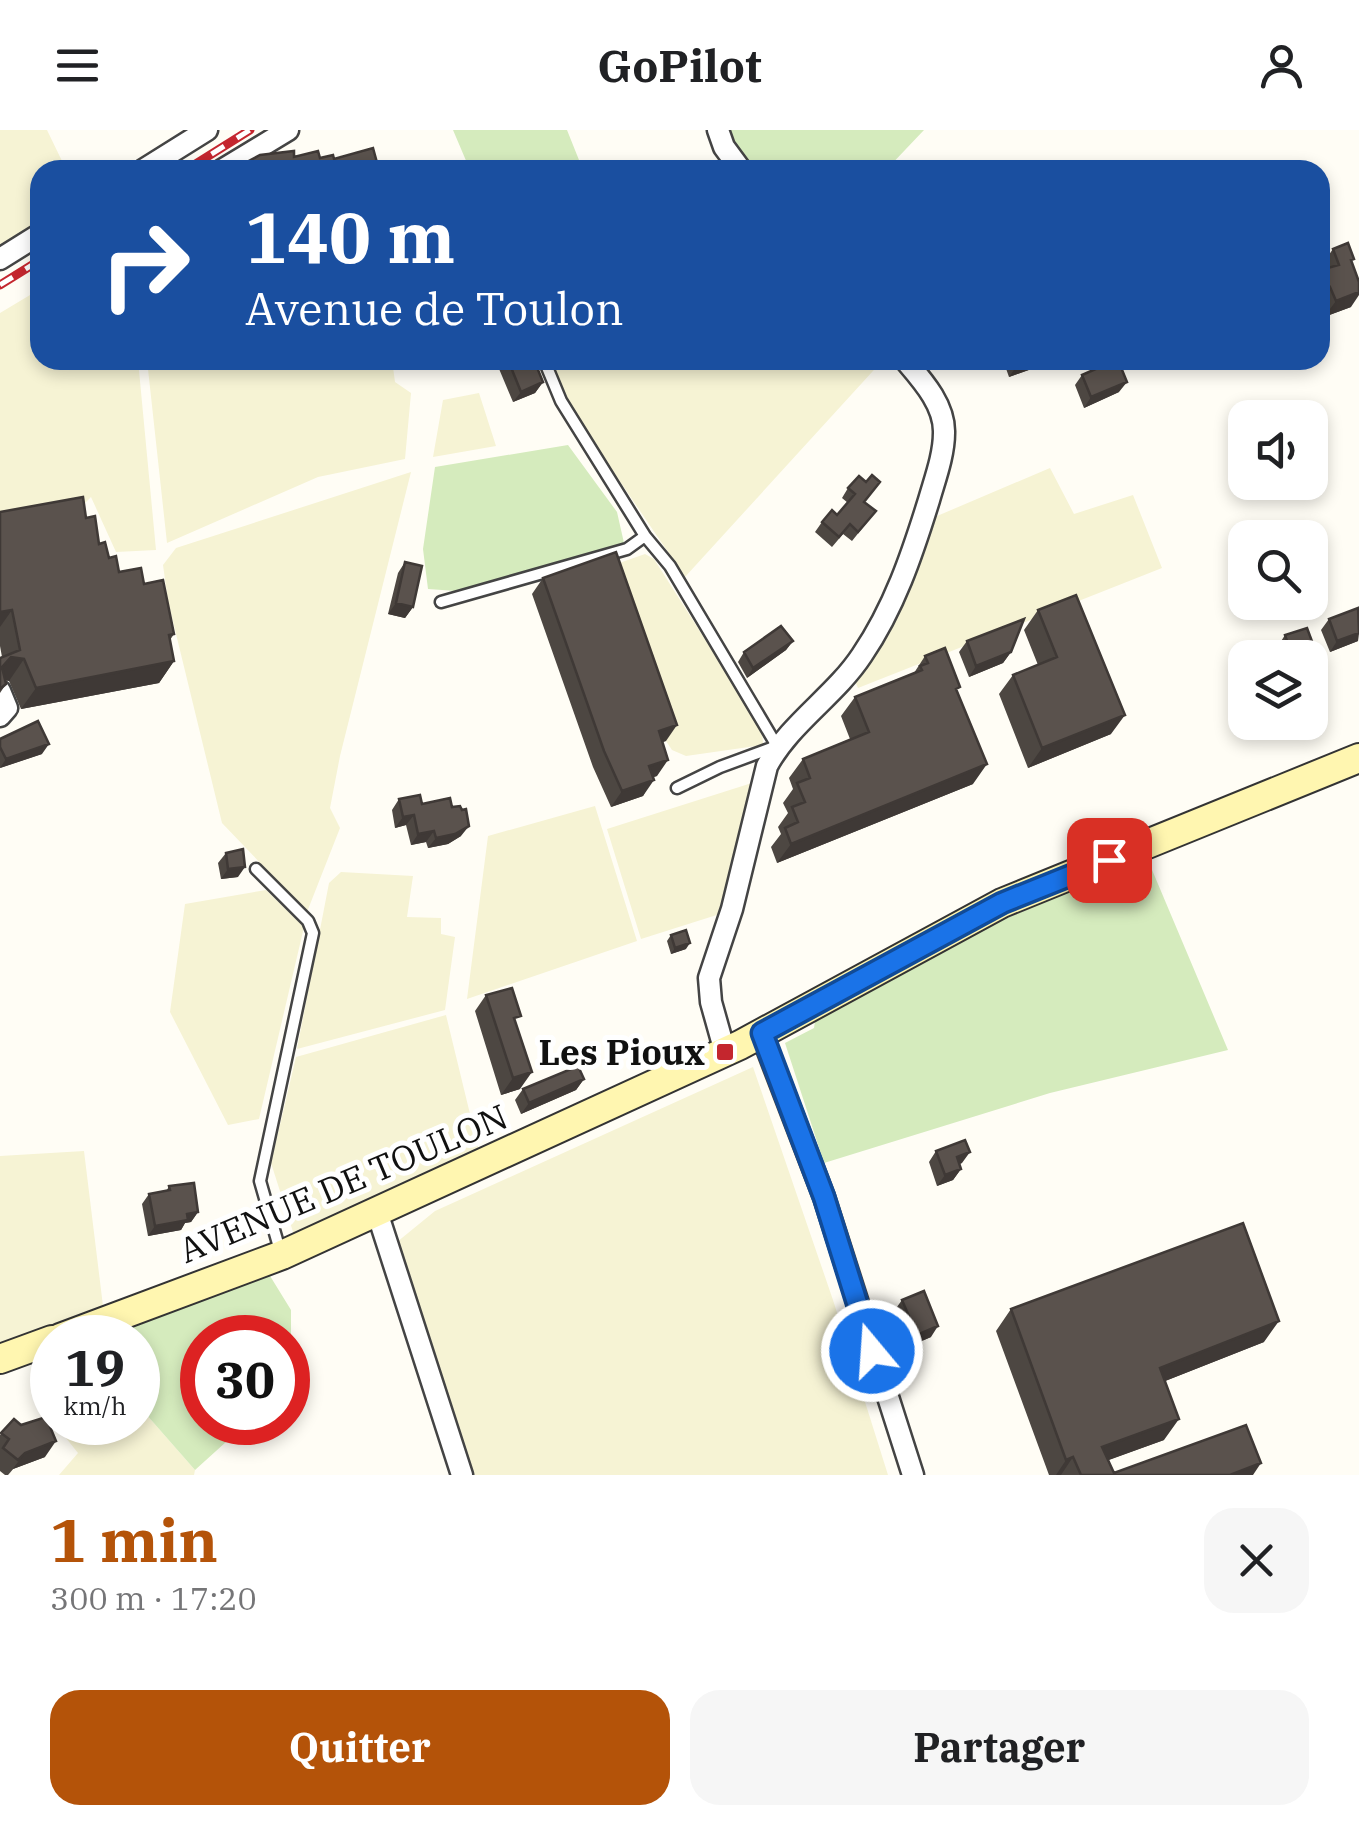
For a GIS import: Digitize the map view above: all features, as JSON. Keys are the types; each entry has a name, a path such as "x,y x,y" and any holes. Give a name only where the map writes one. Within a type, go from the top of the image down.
{"main road":[{"name":"AVENUE DE TOULON","path":"122,1315 282,1255 725,1052 1002,903 1359,758"},
{"path":"0,1359 30,1348"}],"street":[{"path":"159,160 207,130"},
{"path":"238,160 288,130"},
{"path":"718,130 733,160"},
{"path":"0,259 30,240"},
{"path":"725,1052 710,1002 709,978 732,909 767,766 778,746 862,656 903,581 938,471 945,431 937,402 913,370"},
{"path":"0,691 7,708 0,716"},
{"path":"762,1033 824,1197 913,1475"},
{"path":"376,1212 462,1475"}],"lane":[{"path":"548,370 561,401 644,536 670,566 778,746 720,766 676,788"},
{"path":"441,602 627,549 644,536"},
{"path":"256,869 308,922 313,933 260,1180 282,1255"}],"shaded area":[{"path":"0,130 47,130 62,160 30,160 30,228 0,248"},
{"path":"30,295 30,370 139,370 156,550 116,552 91,497 82,506 0,519 0,313"},
{"path":"148,370 393,370 395,382 411,393 405,459 318,477 167,543"},
{"path":"555,370 874,370 685,577 574,414"},
{"path":"479,393 496,446 433,457 443,400"},
{"path":"1050,468 1074,514 1133,495 1162,568 858,688 855,681 909,593 930,519"},
{"path":"411,472 340,756 330,808 340,828 307,912 222,823 168,601 163,565 176,548"},
{"path":"645,554 654,559 762,729 763,745 686,756 672,750 666,741 605,568"},
{"path":"755,782 723,913 641,939 607,829"},
{"path":"595,806 637,941 467,999 488,836"},
{"path":"341,872 413,876 407,917 441,918 441,934 455,937 445,1010 297,1049 329,883"},
{"path":"266,890 304,927 259,1119 228,1125 170,1012 185,904"},
{"path":"446,1015 479,1151 294,1235 271,1163 296,1057"},
{"path":"753,1067 888,1475 471,1475 397,1242 435,1211"},
{"path":"84,1151 103,1306 79,1315 30,1315 30,1334 0,1345 0,1156"},
{"path":"160,1430 195,1470 194,1475 59,1475 78,1453 72,1445 160,1445"}],"green space":[{"path":"453,130 567,130 579,160 466,160"},
{"path":"724,130 924,130 896,160 744,160"},
{"path":"568,445 617,512 624,543 456,591 428,589 423,549 435,467"},
{"path":"1147,858 1228,1050 1050,1093 824,1163 785,1043 814,1028 816,1014 965,936"},
{"path":"267,1271 291,1310 291,1315 180,1315 180,1445 223,1445 195,1470 160,1430 160,1315 154,1315"}],"building":[{"path":"373,148 376,160 251,160 260,155 294,151 294,157 318,151 320,158 333,155 334,159"},
{"path":"1348,243 1359,282 1359,292 1336,301 1330,287 1330,267 1339,265 1333,249"},
{"path":"512,370 538,370 543,382 521,392"},
{"path":"1093,370 1122,370 1127,382 1091,397 1082,375"},
{"path":"872,475 880,482 864,502 876,511 858,532 850,524 839,537 822,522 832,510 837,515 855,494 848,488 859,476 866,482"},
{"path":"83,497 86,518 95,516 99,544 105,542 109,558 116,556 119,572 141,568 144,584 163,580 174,634 169,635 174,661 36,688 24,659 11,657 2,667 6,684 0,689 0,658 20,650 12,610 0,612 0,512"},
{"path":"616,552 677,725 659,731 668,760 649,766 654,780 622,791 543,578"},
{"path":"405,562 422,566 413,607 396,603"},
{"path":"1076,595 1125,715 1042,748 1013,675 1057,657 1038,610"},
{"path":"1358,608 1359,633 1337,641 1329,619"},
{"path":"1024,619 1011,652 976,666 967,641"},
{"path":"781,626 793,641 753,668 744,652"},
{"path":"1307,628 1312,640 1287,640 1285,635"},
{"path":"945,648 960,687 956,689 987,764 791,844 785,828 798,822 792,807 805,802 797,783 810,778 803,759 869,732 855,697 922,670 920,666 928,663 925,656"},
{"path":"38,721 49,744 6,759 0,739"},
{"path":"420,795 422,804 450,798 452,807 466,809 469,826 436,838 434,831 418,834 414,815 403,817 399,799"},
{"path":"243,849 245,867 228,869 226,853"},
{"path":"686,930 690,943 675,948 671,935"},
{"path":"512,988 521,1016 514,1018 532,1072 513,1078 486,995"},
{"path":"578,1066 584,1079 529,1103 523,1089"},
{"path":"965,1140 970,1152 957,1157 961,1169 945,1175 936,1151"},
{"path":"194,1183 198,1212 187,1214 188,1220 155,1226 149,1194 170,1190 169,1186"},
{"path":"1243,1223 1279,1321 1160,1368 1179,1419 1102,1447 1114,1473 1246,1425 1261,1463 1230,1475 1081,1475 1073,1457 1066,1460 1011,1309"},
{"path":"924,1291 938,1326 917,1335 902,1300"},
{"path":"14,1419 21,1425 30,1422 30,1445 46,1445 18,1460 3,1448 9,1439 1,1433"}],"railway":[{"path":"202,160 250,130"},
{"path":"0,285 30,266"}],"place":[{"name":"Les Pioux","path":"725,1052"}],"route":[{"path":"872,1351 824,1197 762,1033 1002,903 1109,860"}]}
